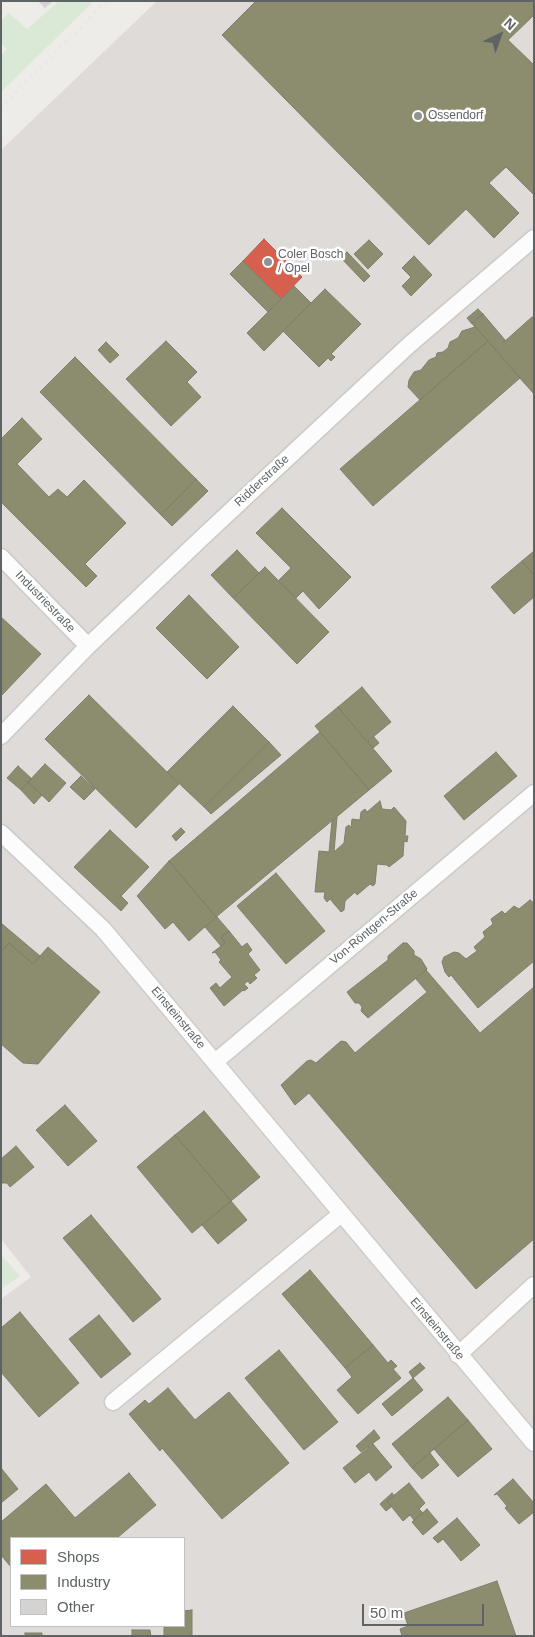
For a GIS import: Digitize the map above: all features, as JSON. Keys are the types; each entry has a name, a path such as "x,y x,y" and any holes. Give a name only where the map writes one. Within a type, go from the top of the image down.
{"street":[{"name":"Ridderstraße","path":"1,736 88,646 398,355 534,238"},
{"name":"Industriestraße","path":"1,558 88,646"},
{"name":"Von-Röntgen-Straße","path":"214,1062 534,793"},
{"name":"Einsteinstraße","path":"1,833 104,929 458,1355 534,1443"},
{"path":"113,1402 341,1214"},
{"path":"458,1355 534,1285"}],"shaded area":[{"path":"157,1 534,1 534,1636 1,1636 1,1299 31,1277 1,1239 1,150"}],"green space":[{"path":"59,1 94,1 1,92 1,55 7,49 1,44 1,20 9,13 27,29"},
{"path":"1,1255 20,1276 1,1289"}],"building: Shops":[{"path":"264,239 302,277 281,299 243,261"}],"building: Industry":[{"name":"Ossendorf","path":"256,1 534,1 534,15 508,40 534,65 534,195 506,167 489,183 519,213 494,238 466,209 429,245 222,35"},
{"path":"369,240 383,254 368,269 354,254"},
{"path":"347,252 370,276 364,282 341,258"},
{"path":"414,256 432,275 411,296 402,286 411,277 402,268"},
{"path":"243,261 281,299 268,312 230,274"},
{"path":"294,286 311,303 264,351 247,333"},
{"path":"325,289 361,324 331,354 335,357 331,361 328,358 319,367 283,331"},
{"path":"478,309 483,314 472,324 467,318"},
{"path":"483,314 505,340 495,349 472,323"},
{"path":"532,317 534,319 534,394 495,350"},
{"path":"472,323 488,341 420,400 408,387 409,380 414,372 421,370 429,360 436,357 437,353 443,352 448,348 450,342 458,338 462,331 475,327"},
{"path":"166,341 197,372 187,382 201,397 171,426 126,379"},
{"path":"488,341 520,378 373,506 340,469"},
{"path":"106,342 119,355 110,363 98,350"},
{"path":"75,357 196,479 161,515 40,392"},
{"path":"22,418 42,439 17,464 49,497 58,489 67,497 84,480 126,523 85,564 97,576 86,587 1,502 1,439"},
{"path":"196,479 208,491 172,526 161,515"},
{"path":"282,508 351,577 319,609 303,591 296,598 278,581 291,568 256,533"},
{"path":"237,550 259,573 233,598 211,575"},
{"path":"534,551 534,575 522,561"},
{"path":"522,561 534,575 534,597 514,614 491,587"},
{"path":"265,567 329,632 297,664 233,598"},
{"path":"189,595 239,647 207,679 156,628"},
{"path":"1,617 41,654 1,696"},
{"path":"362,687 391,722 367,742 338,707"},
{"path":"89,695 179,784 136,828 45,739"},
{"path":"233,706 269,742 204,807 167,772"},
{"path":"338,707 392,771 369,790 315,726"},
{"path":"320,732 369,790 216,917 169,861"},
{"path":"374,737 379,743 373,748 368,742"},
{"path":"269,742 281,755 211,814 204,807"},
{"path":"496,752 517,776 464,820 444,796"},
{"path":"45,764 66,783 49,802 28,782"},
{"path":"18,766 32,779 21,790 7,778"},
{"path":"81,776 95,789 84,800 70,787"},
{"path":"28,782 42,795 34,804 21,790"},
{"path":"380,801 382,809 391,810 394,807 406,821 405,836 408,836 407,842 404,841 403,856 389,867 377,864 375,884 373,886 370,884 357,895 355,892 345,901 344,910 341,912 330,899 327,902 324,898 325,892 315,892 319,851 329,852 332,821 337,817 334,852 344,843 346,827 349,825 351,828 352,819 360,820 361,812 365,809 367,812"},
{"path":"181,828 185,832 176,841 172,836"},
{"path":"110,830 149,867 121,896 128,903 121,911 74,867"},
{"path":"169,861 216,917 189,941 173,922 165,929 137,896"},
{"path":"276,873 325,931 286,964 237,906"},
{"path":"530,900 534,903 534,961 478,1008 451,975 449,977 445,972 442,962 444,957 454,952 459,953 466,959 477,951 474,947 485,937 483,932 493,924 491,919 502,911 505,914 514,906 519,909"},
{"path":"217,917 229,931 221,937 225,943 221,946 205,927"},
{"path":"1,923 40,956 33,964 9,943 1,952"},
{"path":"229,931 242,947 247,943 252,950 248,954 260,970 254,975 257,978 250,984 248,981 244,984 248,988 224,1006 210,988 216,983 220,988 232,977 219,962 221,960 215,952 212,953 225,943 221,937"},
{"path":"9,943 33,964 48,947 100,992 38,1064 23,1063 1,1044 1,952"},
{"path":"403,943 407,943 414,951 414,955 421,959 427,969 368,1018 361,1011 362,1007 359,1003 355,1003 347,992 388,960 388,956"},
{"path":"426,970 480,1033 534,987 534,1239 476,1289 309,1093 295,1105 281,1085 307,1061 311,1060 316,1063 341,1041 346,1042 355,1053 427,992 416,979"},
{"path":"65,1105 97,1141 68,1166 36,1130"},
{"path":"204,1111 260,1177 231,1201 175,1135"},
{"path":"175,1135 231,1201 192,1233 137,1167"},
{"path":"16,1146 34,1167 10,1187 7,1183 1,1183 1,1159"},
{"path":"231,1201 247,1220 218,1244 202,1225"},
{"path":"91,1215 161,1299 133,1322 63,1238"},
{"path":"310,1270 373,1345 345,1368 282,1294"},
{"path":"20,1312 79,1383 39,1417 1,1372 1,1328"},
{"path":"99,1315 131,1354 101,1378 69,1339"},
{"path":"373,1345 388,1363 391,1360 397,1366 393,1369 401,1378 358,1414 337,1390 352,1377 345,1368"},
{"path":"279,1350 338,1422 304,1450 245,1378"},
{"path":"420,1363 425,1368 413,1378 409,1372"},
{"path":"413,1378 423,1390 392,1416 382,1404"},
{"path":"168,1388 195,1420 229,1392 289,1463 222,1519 162,1448 160,1451 129,1414 145,1400 149,1404"},
{"path":"448,1397 468,1420 412,1468 392,1444"},
{"path":"468,1420 492,1449 458,1477 434,1449"},
{"path":"374,1430 380,1438 361,1452 356,1446"},
{"path":"373,1444 392,1467 376,1481 369,1472 355,1483 343,1468"},
{"path":"430,1453 439,1465 422,1479 412,1468"},
{"path":"1,1468 18,1489 1,1503"},
{"path":"129,1473 156,1505 118,1537 10,1537 10,1566 1,1555 1,1522 46,1484 75,1518"},
{"path":"513,1479 534,1503 534,1512 519,1524 505,1508 507,1506 497,1494 494,1495"},
{"path":"409,1483 425,1503 419,1509 423,1513 414,1520 410,1515 403,1521 387,1501"},
{"path":"392,1493 394,1496 387,1501 391,1507 386,1511 380,1504"},
{"path":"427,1509 438,1522 423,1535 412,1522"},
{"path":"457,1518 480,1545 461,1561 443,1539 438,1543 433,1538"},
{"path":"497,1581 516,1636 402,1636 400,1629 408,1626 404,1613"},
{"path":"192,1610 192,1636 164,1636 164,1627 185,1627 185,1611"},
{"path":"132,1630 150,1630 151,1636 132,1636"},
{"path":"25,1633 42,1633 42,1636 25,1636"}],"building: Other":[{"path":"38,1 53,1 45,8"}],"railway":[{"path":"1,107 107,1"}],"place":[{"name":"Ossendorf","path":"418,116"},
{"name":"Coler Bosch / Opel","path":"268,262"}]}
